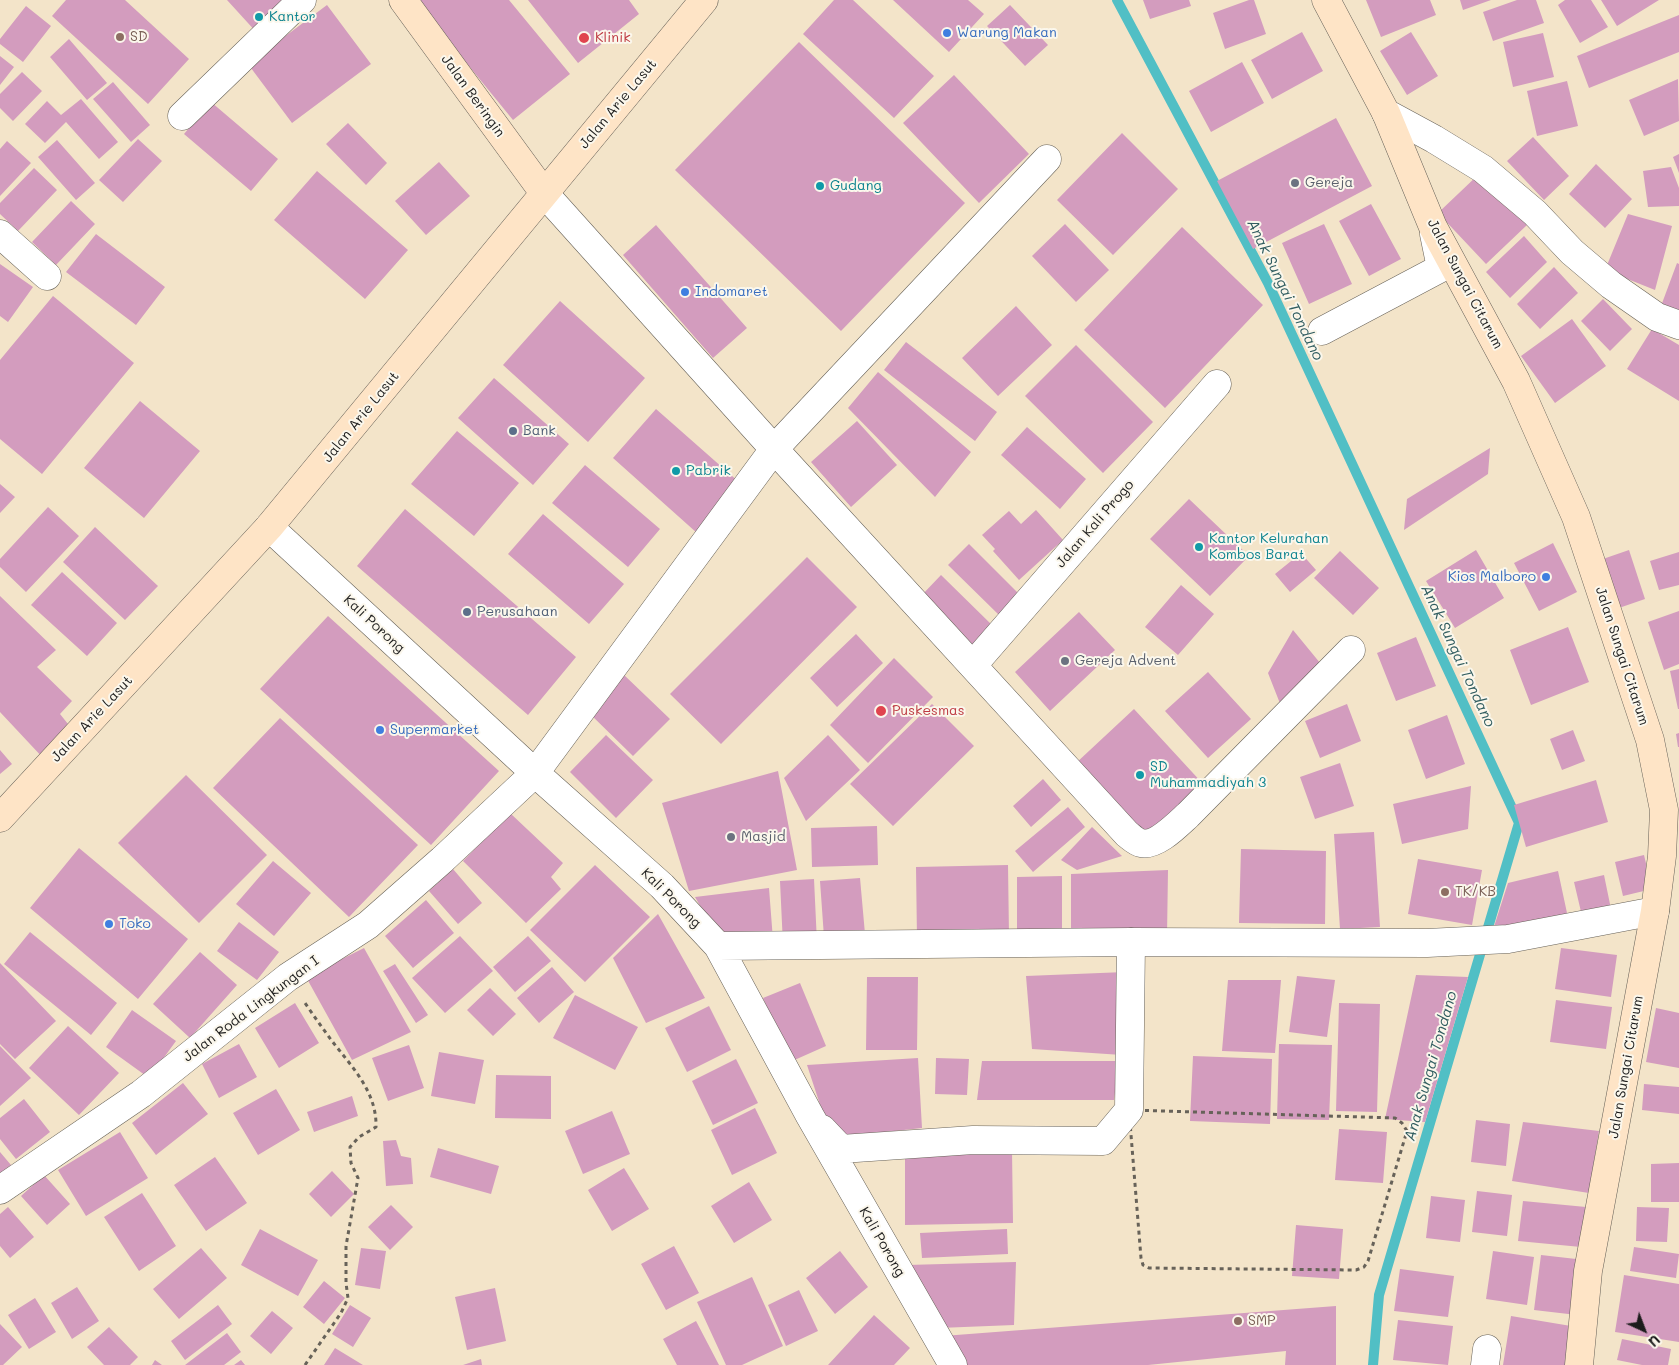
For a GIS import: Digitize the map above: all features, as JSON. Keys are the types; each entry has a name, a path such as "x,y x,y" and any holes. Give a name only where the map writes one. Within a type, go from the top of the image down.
{"street":[{"path":"182,116 302,0"},
{"name":"Jalan Beringin","path":"403,0 544,193"},
{"name":"Jalan Arie Lasut","path":"0,818 270,527 704,0"},
{"name":"Jalan Sungai Citarum","path":"1326,0 1386,113 1433,227 1516,381 1576,517 1650,740 1664,810 1662,856 1655,911 1588,1271 1579,1365"},
{"path":"1386,113 1483,169 1535,213 1572,252 1611,285 1657,317 1679,325"},
{"name":"Jalan Roda Lingkungan I","path":"0,1190 141,1094 288,977 368,925 442,860 535,773 774,449 1047,159"},
{"path":"544,193 774,449 1127,834 1141,843 1152,843 1169,832 1188,815 1351,650"},
{"path":"1322,332 1441,268 1433,227"},
{"path":"0,234 47,276"},
{"name":"Jalan Kali Progo","path":"973,665 1217,384"},
{"name":"Kali Porong","path":"270,527 535,773 662,886 718,946 810,1116 954,1365"},
{"path":"718,946 1131,942 1427,944 1508,939 1655,911"},
{"path":"810,1116 841,1149 973,1140 1103,1141 1129,1110 1131,942"}],"path":[{"path":"288,977 324,1031 366,1084 376,1114 376,1127 358,1137 350,1147 351,1163 358,1178 346,1246 348,1298 341,1313 305,1365"},
{"path":"1129,1110 1395,1118 1402,1123 1407,1131 1368,1261 1364,1267 1356,1270 1149,1268 1143,1265 1129,1110"}],"building":[{"name":"SD","path":"66,0 125,0 189,59 148,104 52,16"},
{"name":"Kantor","path":"227,0 295,0 258,34"},
{"path":"415,0 509,0 570,74 513,120"},
{"name":"Klinik","path":"528,0 629,0 639,14 578,63"},
{"path":"834,0 853,0 934,76 894,118 803,34"},
{"name":"Warung Makan","path":"893,0 968,0 984,14 949,52"},
{"path":"1143,0 1189,0 1191,6 1150,19"},
{"path":"1249,0 1254,0 1266,34 1225,49 1213,13"},
{"path":"1366,0 1430,0 1436,15 1381,37"},
{"path":"1460,0 1491,0 1463,10"},
{"path":"1517,0 1536,0 1544,23 1493,41 1483,12"},
{"path":"1565,0 1591,0 1608,27 1580,43 1558,5"},
{"path":"1601,0 1659,0 1617,26"},
{"path":"327,5 371,64 292,123 248,64"},
{"path":"1010,5 1048,45 1025,66 987,26"},
{"path":"26,6 51,26 23,62 0,44 0,39"},
{"path":"1679,15 1679,52 1589,88 1577,56"},
{"path":"1302,32 1323,71 1272,99 1251,60"},
{"path":"1411,32 1438,76 1407,95 1380,51"},
{"path":"1543,33 1554,77 1513,87 1503,42"},
{"path":"69,39 107,83 87,100 50,57"},
{"name":"Gudang","path":"799,42 965,203 841,331 675,170"},
{"path":"0,56 14,67 0,85"},
{"path":"1242,62 1264,103 1211,132 1189,91"},
{"path":"22,72 42,91 13,121 0,108 0,94"},
{"path":"954,75 1029,154 979,203 903,123"},
{"path":"1678,79 1679,121 1644,136 1629,100"},
{"path":"1567,81 1578,126 1537,136 1527,91"},
{"path":"113,82 150,125 131,142 93,99"},
{"path":"81,99 118,142 99,159 66,122 45,143 25,124 47,101 61,115"},
{"path":"211,102 278,159 251,191 184,134"},
{"name":"Gereja","path":"1336,118 1372,186 1253,249 1217,181"},
{"path":"348,123 387,163 366,185 326,144"},
{"path":"1122,133 1178,189 1113,255 1057,200"},
{"path":"1533,137 1569,176 1544,200 1507,161"},
{"path":"138,139 162,161 123,202 99,180"},
{"path":"57,140 95,183 76,200 38,157"},
{"path":"7,141 31,163 0,196 0,149"},
{"path":"1679,154 1679,173 1673,157"},
{"path":"439,162 470,196 426,235 395,201"},
{"path":"1596,164 1632,199 1605,228 1569,194"},
{"path":"1671,167 1679,188 1679,206 1648,207 1643,171"},
{"path":"34,168 57,190 18,231 0,214 0,203"},
{"path":"317,171 408,250 365,299 274,220"},
{"path":"1479,174 1527,225 1486,264 1438,213"},
{"path":"71,201 95,224 56,265 32,242"},
{"path":"1371,204 1401,259 1369,276 1339,221"},
{"path":"1628,214 1672,226 1655,290 1605,270"},
{"path":"1065,224 1109,270 1076,302 1032,256"},
{"path":"1324,224 1352,284 1309,304 1282,243"},
{"name":"Indomaret","path":"656,225 747,328 713,358 623,255"},
{"path":"1182,227 1263,305 1165,408 1084,330"},
{"path":"96,234 165,287 136,325 66,272"},
{"path":"1524,236 1547,262 1510,298 1486,272"},
{"path":"1677,263 1679,264 1679,312 1661,306"},
{"path":"0,264 33,287 8,322 0,316"},
{"path":"1554,267 1578,293 1540,329 1517,304"},
{"path":"53,296 134,363 42,474 0,439 0,360"},
{"path":"1603,299 1632,329 1610,351 1581,321"},
{"path":"560,301 645,378 588,442 503,365"},
{"path":"1016,306 1052,345 998,396 962,358"},
{"path":"1572,319 1606,366 1555,403 1521,356"},
{"path":"1652,329 1679,345 1679,401 1627,369"},
{"path":"906,342 997,412 975,441 884,370"},
{"path":"1076,345 1153,422 1103,473 1025,396"},
{"path":"878,372 971,452 935,497 848,408"},
{"name":"Bank","path":"494,378 569,444 533,485 458,418"},
{"path":"140,401 200,451 144,518 84,468"},
{"name":"Pabrik","path":"656,409 740,483 697,533 613,458"},
{"path":"857,421 897,465 851,507 811,462"},
{"path":"1027,427 1086,479 1060,509 1001,455"},
{"path":"457,431 519,483 474,536 411,484"},
{"path":"1490,448 1488,474 1404,530 1407,499"},
{"path":"585,465 660,529 628,567 552,503"},
{"path":"0,484 15,497 0,513"},
{"name":"Kantor Kelurahan Kombos Barat","path":"1189,499 1249,556 1210,596 1150,539"},
{"path":"48,507 79,536 26,592 0,567 0,559"},
{"name":"Perusahaan","path":"405,509 576,657 528,715 357,566"},
{"path":"1036,510 1063,540 1019,580 993,551 995,549 982,535 1009,511 1021,524"},
{"path":"543,514 624,584 589,624 508,554"},
{"path":"95,527 158,586 125,620 63,562"},
{"name":"Kios Malboro","path":"1553,543 1577,592 1539,611 1514,563"},
{"path":"969,544 1020,595 1000,616 948,565"},
{"path":"1476,550 1504,598 1455,628 1426,581"},
{"path":"1629,550 1645,599 1616,609 1600,560"},
{"path":"1340,551 1379,588 1353,615 1314,578"},
{"path":"1679,552 1679,585 1659,590 1650,561"},
{"path":"1301,553 1316,570 1290,592 1275,574"},
{"path":"807,557 857,607 721,744 670,694"},
{"path":"62,572 117,623 87,656 31,605"},
{"path":"941,575 993,626 973,646 921,596"},
{"path":"1181,585 1214,614 1178,655 1145,627"},
{"path":"0,596 56,650 37,667 72,701 60,714 72,729 44,759 0,712"},
{"path":"1679,611 1679,664 1664,670 1648,622"},
{"name":"Gereja Advent","path":"1079,612 1115,650 1050,711 1015,672"},
{"name":"Supermarket","path":"328,616 499,771 431,845 260,689"},
{"path":"1568,627 1589,682 1531,705 1510,650"},
{"path":"1293,630 1325,669 1281,706 1268,673"},
{"path":"856,634 883,663 837,707 810,678"},
{"path":"1416,637 1436,686 1396,701 1377,653"},
{"name":"Puskesmas","path":"894,658 933,697 868,763 830,725"},
{"path":"1679,669 1679,709 1678,709 1670,671"},
{"path":"1208,672 1251,719 1208,758 1165,711"},
{"path":"623,674 670,719 633,756 587,711"},
{"path":"932,704 974,746 893,826 850,784"},
{"path":"1347,704 1361,741 1320,758 1305,721"},
{"name":"SD Muhammadiyah 3","path":"1134,709 1204,785 1145,840 1075,764"},
{"path":"1447,715 1465,764 1426,779 1408,730"},
{"path":"280,718 418,845 349,917 213,788"},
{"path":"1573,730 1585,761 1562,770 1550,739"},
{"path":"1679,733 1679,747 1678,747 1676,734"},
{"path":"606,735 653,780 616,818 570,772"},
{"path":"828,735 860,770 806,821 784,778"},
{"path":"0,750 12,764 0,774"},
{"path":"1340,763 1354,806 1315,819 1300,777"},
{"name":"Masjid","path":"778,771 797,870 689,891 662,803"},
{"path":"186,775 267,855 199,923 118,843"},
{"path":"1043,779 1061,800 1031,827 1013,806"},
{"path":"1596,780 1608,822 1526,847 1514,805"},
{"path":"1471,786 1468,829 1402,844 1393,804"},
{"path":"1068,807 1085,827 1033,872 1015,851"},
{"path":"510,813 563,863 551,877 561,889 526,923 463,861"},
{"path":"877,826 878,865 812,867 811,828"},
{"path":"1092,827 1122,856 1077,870 1061,860"},
{"path":"1374,832 1380,927 1340,929 1334,834"},
{"name":"Toko","path":"79,848 188,939 138,999 30,908"},
{"path":"1241,849 1326,851 1325,924 1239,923"},
{"path":"1644,855 1652,889 1623,896 1615,862"},
{"name":"TK/KB","path":"1418,859 1482,870 1472,925 1408,914"},
{"path":"273,861 311,893 274,936 236,904"},
{"path":"595,865 650,917 585,982 530,930"},
{"path":"1008,865 1009,936 917,939 916,867"},
{"path":"453,869 482,903 458,924 429,891"},
{"path":"1168,870 1167,936 1071,940 1071,874"},
{"path":"1558,871 1570,927 1491,936 1508,883"},
{"path":"1604,875 1611,909 1582,916 1574,882"},
{"path":"1062,876 1062,934 1017,935 1017,877"},
{"path":"860,878 865,934 824,937 820,881"},
{"path":"814,879 817,943 783,945 780,881"},
{"path":"769,888 773,940 721,942 695,897"},
{"path":"426,900 454,933 413,968 385,936"},
{"path":"658,914 705,998 646,1023 613,958"},
{"path":"239,922 279,952 257,980 217,951"},
{"path":"30,932 117,1003 91,1035 4,964"},
{"path":"460,936 493,971 445,1013 412,978"},
{"path":"528,936 551,961 515,992 493,967"},
{"path":"364,948 411,1032 352,1060 306,977"},
{"path":"1561,948 1617,955 1611,997 1555,989"},
{"path":"200,952 237,985 190,1038 153,1004"},
{"path":"0,963 56,1021 15,1059 0,1044"},
{"path":"395,964 428,1015 416,1023 383,971"},
{"path":"552,967 574,992 539,1023 517,998"},
{"path":"1125,972 1122,1055 1032,1049 1026,976"},
{"path":"1416,975 1468,977 1425,1122 1385,1119"},
{"path":"1297,976 1335,980 1327,1037 1289,1032"},
{"path":"867,977 918,977 917,1050 866,1050"},
{"path":"1228,980 1281,980 1275,1053 1222,1051"},
{"path":"800,983 826,1046 790,1062 763,998"},
{"path":"490,988 516,1014 493,1036 467,1010"},
{"path":"575,995 638,1027 615,1070 553,1038"},
{"path":"1556,1000 1612,1007 1606,1049 1550,1042"},
{"path":"295,1003 319,1043 279,1068 255,1028"},
{"path":"1339,1003 1380,1004 1377,1112 1336,1111"},
{"path":"709,1006 731,1050 687,1072 665,1028"},
{"path":"1656,1008 1679,1013 1679,1068 1646,1062"},
{"path":"132,1010 176,1041 149,1078 106,1047"},
{"path":"68,1026 119,1073 79,1115 29,1068"},
{"path":"239,1044 257,1077 219,1098 202,1064"},
{"path":"1279,1044 1332,1045 1329,1120 1277,1119"},
{"path":"409,1045 424,1088 388,1101 372,1058"},
{"path":"0,1046 31,1078 0,1106"},
{"path":"439,1052 484,1060 475,1104 431,1096"},
{"path":"1193,1056 1272,1059 1270,1124 1190,1121"},
{"path":"918,1058 922,1128 831,1138 807,1065"},
{"path":"936,1058 969,1059 967,1095 935,1094"},
{"path":"736,1059 758,1103 713,1125 692,1081"},
{"path":"982,1061 1119,1061 1114,1100 977,1100"},
{"path":"496,1075 551,1076 551,1119 495,1118"},
{"path":"183,1083 208,1114 156,1155 132,1123"},
{"path":"1644,1084 1679,1087 1679,1114 1642,1110"},
{"path":"276,1089 300,1130 258,1155 233,1113"},
{"path":"352,1096 358,1116 314,1132 307,1112"},
{"path":"24,1099 50,1132 16,1159 0,1139 0,1118"},
{"path":"755,1108 777,1153 732,1175 711,1130"},
{"path":"612,1111 630,1154 583,1174 565,1131"},
{"path":"1476,1120 1510,1124 1506,1166 1471,1162"},
{"path":"1523,1122 1599,1131 1589,1193 1512,1181"},
{"path":"1339,1129 1387,1132 1383,1183 1335,1180"},
{"path":"120,1132 148,1178 86,1216 58,1170"},
{"path":"396,1140 401,1156 411,1158 413,1184 386,1186 383,1141"},
{"path":"438,1148 499,1166 491,1194 430,1177"},
{"path":"1012,1150 1013,1223 905,1225 905,1158"},
{"path":"0,1152 11,1165 0,1174"},
{"path":"215,1157 247,1203 206,1231 174,1185"},
{"path":"1679,1163 1679,1202 1651,1202 1651,1164"},
{"path":"624,1168 649,1209 612,1231 588,1190"},
{"path":"332,1171 354,1194 331,1217 309,1194"},
{"path":"44,1175 70,1204 47,1225 21,1196"},
{"path":"749,1182 772,1220 734,1243 711,1206"},
{"path":"1477,1191 1512,1195 1507,1236 1472,1232"},
{"path":"142,1193 176,1246 139,1271 104,1217"},
{"path":"1431,1196 1465,1200 1460,1242 1426,1238"},
{"path":"1523,1201 1586,1207 1581,1247 1518,1241"},
{"path":"391,1205 413,1227 390,1250 368,1227"},
{"path":"8,1207 34,1237 10,1258 0,1246 0,1214"},
{"path":"1637,1207 1669,1208 1667,1242 1636,1241"},
{"path":"1296,1225 1343,1229 1339,1279 1292,1276"},
{"path":"260,1229 318,1260 298,1296 241,1265"},
{"path":"1007,1229 1008,1254 922,1258 920,1233"},
{"path":"674,1246 699,1293 666,1310 641,1264"},
{"path":"1634,1247 1679,1254 1676,1278 1630,1271"},
{"path":"201,1248 227,1278 179,1319 153,1289"},
{"path":"361,1248 386,1251 380,1289 355,1285"},
{"path":"840,1251 868,1287 835,1314 806,1278"},
{"path":"1493,1251 1534,1257 1527,1305 1486,1299"},
{"path":"1541,1255 1585,1260 1577,1315 1534,1310"},
{"path":"1016,1262 1014,1325 939,1328 907,1265"},
{"path":"1400,1269 1454,1276 1448,1317 1394,1311"},
{"path":"1624,1275 1679,1284 1679,1342 1615,1332"},
{"path":"752,1277 783,1346 742,1365 726,1365 697,1302"},
{"path":"324,1281 345,1298 324,1324 303,1307"},
{"path":"77,1287 99,1321 72,1339 51,1303"},
{"path":"495,1288 506,1341 467,1350 455,1297"},
{"path":"799,1290 818,1331 786,1346 768,1305"},
{"path":"35,1298 56,1332 29,1349 8,1315"},
{"path":"218,1305 232,1324 185,1360 171,1341"},
{"path":"350,1305 371,1318 353,1347 332,1334"},
{"name":"SMP","path":"1336,1306 1336,1365 1285,1365 1286,1351 1148,1365 960,1365 943,1336"},
{"path":"272,1311 293,1328 271,1354 250,1336"},
{"path":"874,1315 910,1348 894,1365 828,1365"},
{"path":"1511,1316 1577,1327 1570,1365 1503,1365"},
{"path":"1398,1320 1453,1326 1448,1365 1393,1360"},
{"path":"696,1321 719,1365 677,1365 663,1339"},
{"path":"0,1324 22,1347 3,1365 0,1365"},
{"path":"109,1327 138,1357 130,1365 104,1365 87,1347"},
{"path":"227,1333 241,1352 224,1365 185,1365"},
{"path":"1622,1339 1671,1349 1668,1365 1642,1365 1617,1360"},
{"path":"335,1348 363,1365 324,1365"},
{"path":"481,1359 482,1365 463,1365"},
{"path":"155,1360 162,1365 152,1365"},
{"path":"241,1360 245,1365 234,1365"}],"waterway":[{"name":"Anak Sungai Tondano","path":"1117,0 1268,283 1519,823 1379,1295 1373,1365"}],"place":[{"name":"Kantor","path":"259,17"},
{"name":"Warung Makan","path":"947,33"},
{"name":"SD","path":"120,37"},
{"name":"Klinik","path":"584,38"},
{"name":"Gereja","path":"1295,183"},
{"name":"Gudang","path":"820,186"},
{"name":"Indomaret","path":"685,292"},
{"name":"Bank","path":"513,431"},
{"name":"Pabrik","path":"676,471"},
{"name":"Kantor Kelurahan Kombos Barat","path":"1199,547"},
{"name":"Kios Malboro","path":"1546,577"},
{"name":"Perusahaan","path":"467,612"},
{"name":"Gereja Advent","path":"1065,661"},
{"name":"Puskesmas","path":"881,711"},
{"name":"Supermarket","path":"380,730"},
{"name":"SD Muhammadiyah 3","path":"1140,775"},
{"name":"Masjid","path":"731,837"},
{"name":"TK/KB","path":"1445,892"},
{"name":"Toko","path":"109,924"},
{"name":"SMP","path":"1238,1321"}]}
